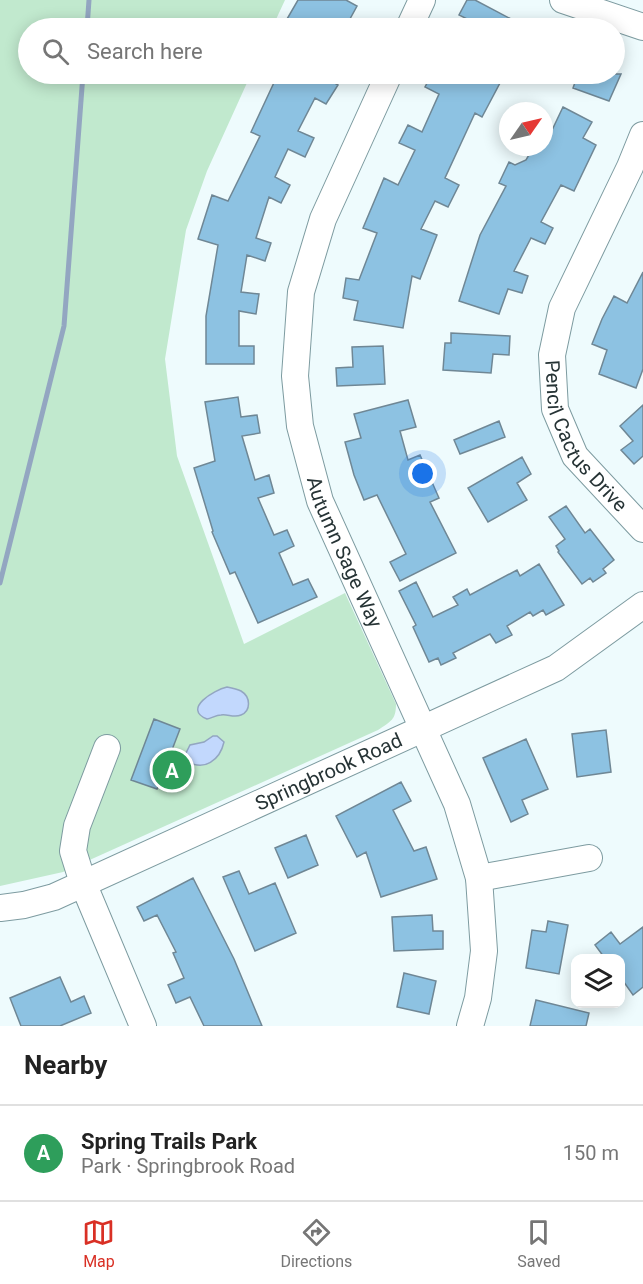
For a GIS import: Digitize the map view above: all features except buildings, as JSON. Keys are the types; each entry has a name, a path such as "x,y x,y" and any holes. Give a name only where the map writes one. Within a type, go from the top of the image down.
{"street":[{"path":"414,18 422,0"},
{"path":"563,0 616,18"},
{"path":"625,21 643,27"},
{"name":"Autumn Sage Way","path":"384,84 323,219 301,292 295,376 300,426 320,501 457,804 479,878 484,951 478,998 470,1026"},
{"name":"Pencil Cactus Drive","path":"643,135 562,308 552,355 555,409 574,456 643,529"},
{"name":"Springbrook Road","path":"0,908 24,905 54,897 556,668 643,605"},
{"path":"107,748 73,840 73,851 83,883 143,1026"},
{"path":"479,878 589,858"}],"green space":[{"path":"0,0 285,0 277,18 18,18 18,84 246,84 207,171 186,230 165,359 177,456 244,644 345,593 396,704 395,714 392,720 378,730 63,872 0,886"}],"water":[{"path":"227,687 241,691 247,697 247,710 236,716 219,715 207,719 200,715 199,705 203,700"},
{"path":"217,736 224,742 215,759 205,765 187,761 185,755 190,745 204,742"}],"waterway":[{"path":"88,18 89,0"},
{"path":"0,583 64,326 82,84"}],"place":[{"name":"Spring Trails Park","path":"172,770"}]}
